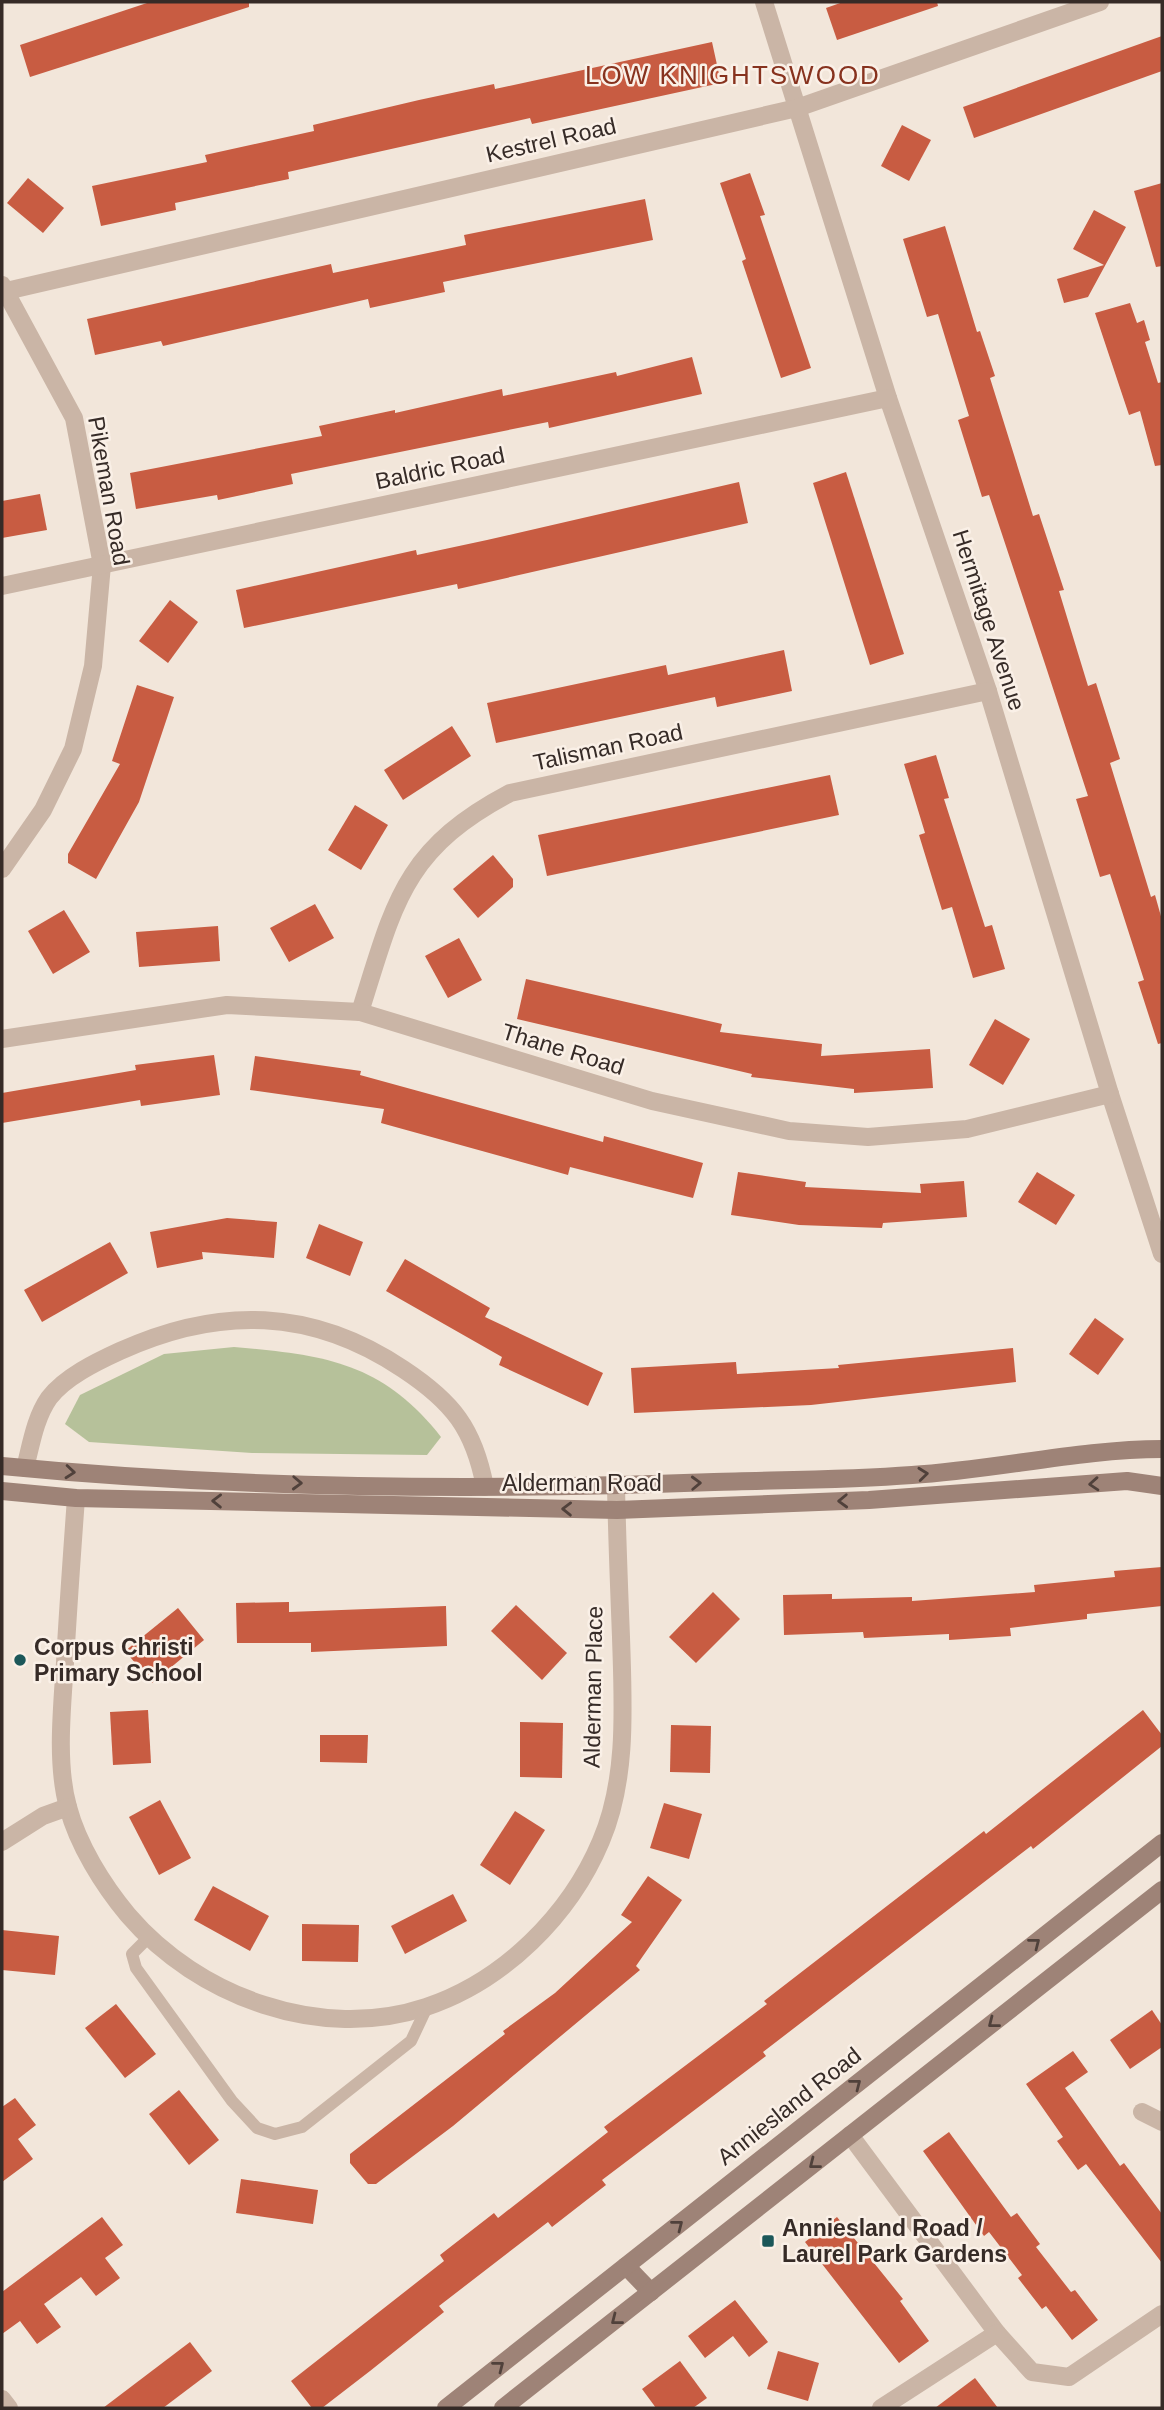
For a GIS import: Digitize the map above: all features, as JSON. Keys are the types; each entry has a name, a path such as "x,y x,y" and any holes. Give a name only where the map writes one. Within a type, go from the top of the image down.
{"street":[{"name":"Hermitage Avenue","path":"764,2 888,398 988,691 1110,1094 1162,1254"},
{"name":"Kestrel Road","path":"3,289 797,108 1100,2"},
{"name":"Pikeman Road","path":"2,869 43,810 73,749 93,666 102,565 74,418 3,289"},
{"name":"Baldric Road","path":"2,586 888,398"},
{"name":"Talisman Road","path":"359,1012 395,901 417,865 478,810 510,793 988,691"},
{"name":"Thane Road","path":"2,1039 227,1005 359,1012 652,1101 789,1131 867,1137 967,1129 1110,1094"},
{"name":"Alderman Road","path":"25,1468 42,1411 51,1396 101,1360 166,1333 202,1325 271,1321 307,1325 344,1335 413,1375 447,1405 466,1427 479,1453 485,1487"},
{"name":"Alderman Road","path":"2,1466 291,1483 485,1487 616,1486 913,1475 1162,1449"},
{"name":"Alderman Road","path":"2,1491 76,1498 617,1510 869,1500 1127,1481 1162,1486"},
{"name":"Alderman Place","path":"76,1498 61,1722 68,1807 87,1852 113,1896 148,1938 177,1961 230,1991 279,2011 359,2018 427,2007 472,1986 547,1929 580,1881 601,1841 614,1803 621,1748 616,1486"},
{"path":"2,1842 43,1816 68,1807"},
{"name":"Anniesland Road","path":"446,2408 1162,1843"},
{"path":"503,2408 1162,1891"},
{"path":"1142,2112 1162,2122"},
{"path":"850,2135 997,2333 1032,2372 1069,2377 1162,2314"},
{"path":"626,2266 651,2292"},
{"path":"881,2408 997,2333"},
{"path":"2,2399 9,2408"}],"lane":[{"path":"148,1938 132,1954 136,1968 232,2101 257,2128 275,2134 302,2127 411,2041 427,2007"}],"green space":[{"path":"234,1347 296,1354 349,1367 396,1392 419,1412 441,1437 427,1455 252,1453 89,1442 65,1424 80,1395 164,1354"}],"building":[{"path":"150,2 249,2 249,7 30,77 20,45"},
{"path":"843,2 937,2 938,6 837,40 826,8"},
{"path":"1162,36 1162,71 974,138 963,107"},
{"path":"712,42 721,83 532,124 530,118 288,172 289,179 175,203 176,210 101,226 92,186 207,162 205,155 314,131 313,125 419,100 494,84 495,89"},
{"path":"902,125 931,140 909,181 881,166"},
{"path":"750,173 765,215 760,216 811,368 781,378 742,261 746,259 720,183"},
{"path":"28,178 64,208 43,233 7,203"},
{"path":"1162,183 1162,266 1156,267 1134,191"},
{"path":"645,199 653,240 443,282 445,292 370,308 368,299 163,346 161,341 95,355 87,319 331,264 333,273 466,245 464,235"},
{"path":"1094,210 1126,227 1088,297 1064,303 1057,279 1104,265 1073,249"},
{"path":"945,226 977,332 980,331 995,376 990,378 1033,516 1039,514 1064,590 1059,591 1088,686 1096,683 1120,759 1110,763 1151,897 1155,895 1162,920 1162,1043 1158,1044 1138,982 1144,980 1110,874 1100,877 1076,799 1088,796 989,495 982,497 958,420 969,416 938,314 927,317 903,239"},
{"path":"1130,303 1137,323 1144,320 1150,340 1145,342 1158,383 1162,382 1162,465 1155,466 1140,411 1129,415 1095,313"},
{"path":"692,357 702,394 549,428 548,422 291,474 293,484 218,500 217,495 136,509 130,473 322,436 319,426 395,410 395,413 502,389 503,396 616,372 617,376"},
{"path":"846,472 904,654 870,665 813,483"},
{"path":"739,482 748,523 458,589 457,584 244,628 236,590 416,550 417,555 487,540"},
{"path":"40,494 47,530 2,538 2,501"},
{"path":"170,600 198,622 168,663 139,641"},
{"path":"784,650 792,691 717,707 715,697 496,743 487,703 666,665 668,675"},
{"path":"137,685 174,697 139,802 96,879 68,863 68,854 120,764 112,761"},
{"path":"452,726 471,756 403,800 384,770"},
{"path":"936,755 949,798 944,799 985,927 992,925 1005,969 973,978 952,907 942,910 919,835 925,833 904,764"},
{"path":"830,775 839,815 547,876 538,835"},
{"path":"355,805 388,825 361,870 328,850"},
{"path":"493,855 513,879 513,887 478,918 453,889"},
{"path":"315,904 334,938 289,962 270,928"},
{"path":"64,910 90,952 53,974 28,931"},
{"path":"218,926 220,961 139,967 136,932"},
{"path":"459,938 482,980 448,998 425,956"},
{"path":"526,979 722,1024 720,1032 822,1044 821,1056 930,1049 933,1088 854,1093 854,1089 751,1077 752,1074 517,1019"},
{"path":"995,1019 1030,1039 1003,1085 969,1065"},
{"path":"214,1055 220,1095 141,1106 140,1100 2,1123 2,1093 136,1070 135,1065"},
{"path":"255,1056 361,1071 360,1075 603,1142 604,1136 703,1163 693,1198 570,1167 568,1175 381,1123 384,1109 250,1090"},
{"path":"738,1172 806,1182 805,1187 921,1193 920,1184 964,1181 967,1217 883,1223 882,1228 799,1225 731,1215"},
{"path":"1037,1172 1075,1195 1056,1225 1018,1202"},
{"path":"227,1218 277,1222 274,1258 202,1252 203,1259 157,1268 150,1232"},
{"path":"319,1224 363,1242 350,1276 306,1258"},
{"path":"110,1242 128,1273 42,1322 24,1290"},
{"path":"405,1259 490,1308 485,1317 603,1373 588,1406 499,1365 502,1357 386,1291"},
{"path":"1095,1318 1124,1339 1098,1375 1069,1354"},
{"path":"1013,1348 1016,1382 811,1405 634,1413 631,1368 736,1362 737,1374 839,1368 838,1365"},
{"path":"1162,1567 1162,1606 1087,1614 1087,1619 1010,1628 1011,1636 949,1640 949,1634 864,1638 863,1632 784,1635 783,1595 832,1594 832,1599 912,1597 912,1601 1035,1592 1034,1585 1115,1577 1114,1571"},
{"path":"713,1592 740,1619 696,1663 669,1637"},
{"path":"289,1602 289,1612 446,1606 447,1646 311,1652 311,1643 237,1643 236,1603"},
{"path":"516,1605 567,1653 542,1680 491,1631"},
{"path":"178,1608 204,1640 152,1683 125,1651"},
{"path":"148,1710 151,1763 113,1765 110,1712"},
{"path":"1143,1710 1162,1735 1162,1746 1033,1849 1031,1846 763,2052 766,2056 602,2180 606,2185 552,2227 548,2222 439,2306 444,2312 370,2371 322,2408 312,2408 291,2381 444,2261 440,2255 494,2213 498,2218 608,2132 604,2127 767,2004 764,2001 984,1831 986,1834"},
{"path":"520,1722 563,1723 562,1778 520,1777"},
{"path":"671,1725 711,1726 710,1773 670,1772"},
{"path":"320,1735 368,1735 367,1763 320,1762"},
{"path":"160,1800 191,1858 159,1875 129,1817"},
{"path":"664,1803 702,1814 689,1859 650,1848"},
{"path":"515,1811 545,1830 510,1885 480,1865"},
{"path":"648,1876 682,1900 636,1966 640,1970 453,2126 376,2184 368,2184 350,2163 350,2154 505,2034 503,2031 555,1993 632,1922 621,1915"},
{"path":"213,1886 269,1916 250,1951 194,1920"},
{"path":"453,1894 467,1921 405,1954 391,1926"},
{"path":"302,1924 359,1925 358,1962 302,1961"},
{"path":"2,1930 59,1936 55,1975 2,1970"},
{"path":"116,2004 156,2054 125,2078 85,2028"},
{"path":"1152,2010 1162,2025 1162,2047 1130,2069 1110,2040"},
{"path":"1073,2051 1088,2072 1065,2088 1120,2166 1124,2163 1162,2214 1162,2263 1086,2164 1078,2170 1057,2141 1063,2137 1026,2084"},
{"path":"179,2090 219,2140 189,2165 149,2114"},
{"path":"15,2098 36,2125 18,2139 33,2159 2,2182 2,2107"},
{"path":"949,2132 1011,2217 1017,2213 1040,2244 1036,2247 1071,2292 1075,2290 1098,2320 1072,2340 1046,2306 1042,2309 1018,2278 1022,2275 989,2232 984,2236 923,2151"},
{"path":"241,2179 318,2190 313,2224 236,2213"},
{"path":"102,2217 123,2245 105,2258 120,2278 96,2296 81,2277 44,2304 61,2327 37,2344 20,2321 2,2334 2,2292"},
{"path":"837,2217 903,2299 900,2301 929,2341 899,2363 805,2242"},
{"path":"735,2300 768,2342 749,2357 733,2336 705,2358 688,2336"},
{"path":"190,2342 212,2371 163,2408 103,2408"},
{"path":"778,2351 819,2363 808,2401 767,2389"},
{"path":"680,2361 707,2398 693,2408 656,2408 642,2389"},
{"path":"975,2378 998,2408 935,2408"}],"place":[{"name":"Corpus Christi Primary School","path":"20,1660"},
{"name":"Anniesland Road / Laurel Park Gardens","path":"768,2241"}],"district":[{"name":"LOW KNIGHTSWOOD","path":"733,75"}]}
